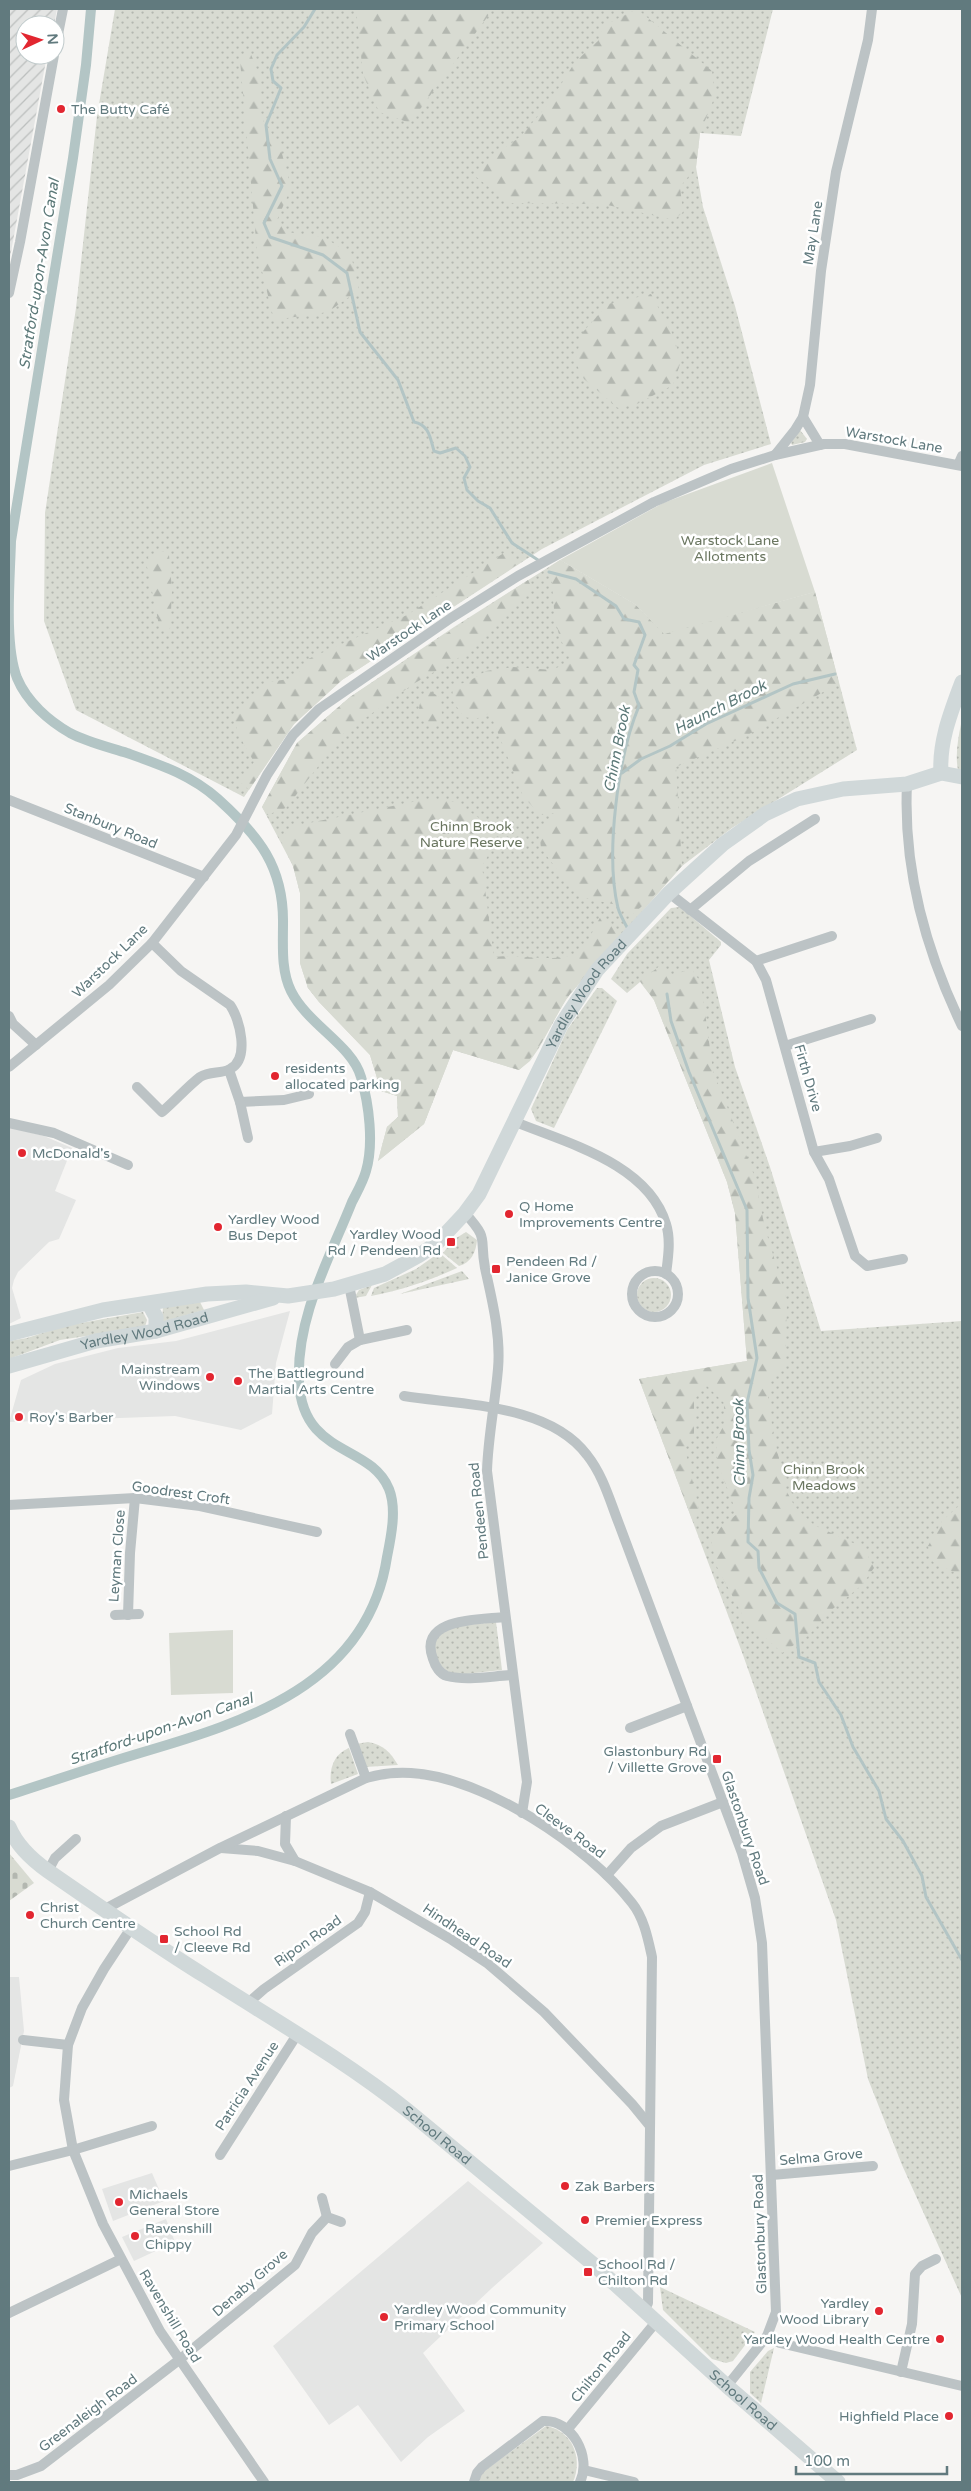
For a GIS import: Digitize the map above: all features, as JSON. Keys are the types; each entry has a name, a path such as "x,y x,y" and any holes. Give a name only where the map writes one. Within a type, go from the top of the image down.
{"street":[{"name":"May Lane","path":"774,455 795,430 803,417 810,385 821,271 836,172 868,40 872,9"},
{"path":"9,293 52,65"},
{"path":"803,417 810,432 820,445"},
{"name":"Warstock Lane","path":"9,1067 109,985 152,943 236,835 267,775 293,735 319,709 450,618 518,576 654,502 731,469 774,455 820,445 845,444 961,462"},
{"path":"941,773 941,752 947,725 962,682"},
{"name":"Yardley Wood Road","path":"9,1366 96,1341 156,1331 285,1296 331,1290 385,1274 418,1256 436,1244 465,1213 479,1194 493,1169 513,1121 561,1025 597,970 669,893 723,844 781,805 818,793 907,784 941,773 962,777"},
{"path":"907,784 909,842 916,893 933,956 962,1026"},
{"name":"Stanbury Road","path":"9,800 204,877"},
{"path":"690,910 749,861 815,819"},
{"name":"Firth Drive","path":"669,893 756,962 766,980 814,1152 829,1179 855,1256 868,1266 903,1259"},
{"path":"756,962 832,936"},
{"path":"137,1087 162,1112 201,1077 216,1071 229,1070 238,1063 241,1052 240,1032 235,1012 230,1005 201,983 181,971 152,943"},
{"path":"9,1016 13,1024 36,1046"},
{"path":"785,1046 871,1019"},
{"path":"229,1070 240,1102 248,1138"},
{"path":"240,1102 284,1100 309,1094"},
{"path":"513,1121 614,1163 642,1184 659,1206 667,1226 666,1274 676,1285 678,1292 675,1306 664,1316 649,1317 637,1308 632,1294 638,1279 651,1271 666,1274"},
{"path":"9,1123 54,1133 128,1165"},
{"path":"814,1152 850,1146 877,1138"},
{"name":"Pendeen Road","path":"465,1213 481,1231 484,1263 495,1313 498,1369 492,1409 487,1472 527,1782 522,1812"},
{"path":"349,1285 360,1340"},
{"name":"Yardley Wood Road","path":"9,1334 103,1310 207,1294 246,1292 285,1296"},
{"path":"207,1294 210,1316"},
{"path":"149,1304 156,1317 156,1331"},
{"path":"335,1364 348,1347 360,1340 407,1330"},
{"name":"Glastonbury Road","path":"404,1396 528,1415 565,1434 588,1455 599,1474 619,1524 742,1853 754,1898 762,1942 776,2312 767,2336 726,2386"},
{"name":"Goodrest Croft","path":"9,1505 135,1498 200,1506 317,1532"},
{"name":"Leyman Close","path":"128,1615 130,1553 135,1498"},
{"name":"Leyman Close","path":"116,1615 139,1614"},
{"path":"505,1617 457,1622 443,1626 436,1633 432,1642 431,1655 435,1665 444,1676 458,1678 512,1675"},
{"path":"630,1728 687,1706"},
{"path":"350,1734 366,1778"},
{"name":"Cleeve Road","path":"105,1909 220,1848 366,1778 404,1772 436,1777 473,1789 522,1812 568,1843 607,1875 633,1904 647,1935 652,1956 650,2236 648,2303 644,2311"},
{"path":"607,1875 631,1848 662,1826 723,1802"},
{"path":"286,1816 285,1844 295,1861"},
{"name":"School Road","path":"9,1827 14,1839 26,1854 48,1871 131,1928 298,2033 408,2110 593,2264 726,2386 838,2482"},
{"path":"48,1871 55,1858 76,1839"},
{"name":"Hindhead Road","path":"220,1848 258,1851 295,1861 370,1892 452,1940 487,1963 544,2012 632,2104 650,2126"},
{"name":"Ripon Road","path":"248,2003 264,1988 358,1923 365,1912 370,1892"},
{"name":"Ravenshill Road","path":"131,1928 104,1969 82,2008 68,2045 64,2100 73,2150 100,2216 121,2259 179,2360 264,2482"},
{"name":"Patricia Avenue","path":"220,2155 268,2077 298,2033"},
{"path":"22,2040 68,2045"},
{"path":"9,2166 73,2150 152,2126"},
{"name":"Selma Grove","path":"772,2175 873,2166"},
{"path":"322,2198 327,2217 341,2222"},
{"name":"Denaby Grove","path":"179,2360 295,2265 312,2233 327,2217"},
{"path":"9,2314 121,2259"},
{"path":"901,2372 912,2324 915,2274 922,2266 936,2259"},
{"name":"Chilton Road","path":"567,2430 656,2322"},
{"path":"767,2336 780,2343 962,2386"},
{"name":"Greenaleigh Road","path":"9,2475 17,2475 41,2466 179,2360"},
{"path":"474,2482 477,2472 482,2467 543,2421 551,2420 567,2430 577,2440 582,2452 584,2470 580,2482"},
{"path":"584,2470 634,2482"}],"shaded area":[{"path":"9,9 57,9 56,15 15,15 15,65 45,65 9,263"},
{"path":"9,1127 44,1136 72,1148 55,1191 76,1200 59,1239 49,1242 18,1272 12,1288 21,1318 9,1324"},
{"path":"290,1311 276,1363 272,1414 241,1430 175,1416 9,1422 21,1380 55,1364 118,1348 176,1341"},
{"path":"9,1977 19,1977 24,2031 13,2086 9,2088"},
{"path":"152,2173 164,2201 113,2221 102,2189"},
{"name":"Yardley Wood Community Primary School","path":"468,2181 543,2243 423,2353 465,2411 428,2437 401,2462 358,2405 329,2425 273,2346"},
{"path":"166,2219 175,2242 134,2261 122,2237"}],"green space":[{"path":"115,9 773,9 741,136 700,133 696,167 703,207 735,306 771,444 704,465 542,549 342,680 294,724 244,797 76,710 44,621 45,513 76,308 97,116"},
{"path":"356,9 491,9 488,16 410,123 379,112 363,74"},
{"path":"637,9 712,71 715,96 700,133 696,167 680,187 683,212 674,220 603,204 509,203 475,176 495,155 521,136 550,102 575,62 598,41 603,26"},
{"path":"249,49 259,75 259,114 280,146 291,188 277,220 287,232 324,237 351,255 359,290 328,312 274,320 257,251 240,60"},
{"path":"651,294 673,335 681,361 673,385 637,404 618,408 584,379 575,361 583,332 608,304"},
{"path":"800,430 807,439 805,442 792,445 791,443"},
{"name":"Warstock Lane Allotments","path":"772,463 815,592 664,634 636,605 560,560 663,503"},
{"path":"162,551 169,555 172,591 170,629 160,630 146,562 149,556"},
{"path":"507,551 518,564 342,680 294,724 249,790 240,782 254,762 240,737 232,715 269,682 295,678 308,659 407,615"},
{"name":"Chinn Brook Nature Reserve","path":"560,560 636,605 664,633 815,592 857,750 732,828 682,866 566,999 539,1048 530,1061 519,1070 453,1050 424,1124 378,1161 387,1127 398,1117 397,1096 381,1091 370,1055 308,988 300,963 300,893 293,866 262,807 297,743 350,697 454,627"},
{"path":"560,560 636,605 664,634 815,592 839,683 744,737 676,767 682,866 660,890 631,916 622,906 585,898 558,871 541,848 539,831 556,813 540,815 523,796 490,713 476,719 464,717 452,700 453,687 471,680 486,671 513,667 552,670 573,660 561,639 553,603 551,566"},
{"path":"528,580 531,586 511,611 467,653 415,683 344,733 286,808 267,815 262,807 297,743 350,697"},
{"path":"430,691 441,698 442,720 431,725 421,720 419,711 421,701"},
{"path":"961,724 962,772 958,770 957,759"},
{"path":"432,798 455,802 491,826 497,840 482,866 494,957 553,958 574,954 585,946 602,915 621,937 585,975 560,1009 539,1046 527,1063 519,1070 453,1050 424,1124 378,1161 387,1127 398,1117 397,1096 381,1091 370,1055 308,988 300,963 300,893 293,866 280,839 294,826"},
{"name":"Chinn Brook Meadows","path":"680,907 721,942 721,945 709,960 735,1067 770,1167 821,1331 962,1321 962,2298 902,2165 868,2079 836,1920 743,1655 639,1379 747,1361 735,1213 727,1182 654,1000 640,982 627,993 611,979 627,954 671,908"},
{"path":"661,965 670,977 691,968 701,983 713,1071 754,1175 765,1228 787,1301 785,1368 772,1377 768,1398 773,1432 786,1490 795,1507 814,1525 864,1548 874,1568 862,1585 829,1612 809,1635 782,1653 744,1618 717,1567 710,1536 737,1514 717,1462 716,1440 724,1425 724,1403 706,1385 694,1400 694,1433 685,1449 700,1513 693,1522 639,1379 747,1361 735,1213 727,1182 654,1000 640,981"},
{"path":"597,988 602,988 617,1001 554,1128 536,1121 531,1109 567,1030"},
{"path":"466,1232 477,1240 470,1260 459,1266 443,1253 453,1240"},
{"path":"436,1255 442,1255 457,1268 415,1285 371,1296 374,1288 416,1269"},
{"path":"462,1271 469,1279 400,1294"},
{"path":"654,1278 661,1279 666,1283 670,1288 670,1302 666,1307 661,1311 654,1312 647,1311 642,1307 638,1302 637,1295 638,1288 642,1283 647,1279"},
{"path":"372,1285 366,1296 354,1298 359,1290"},
{"path":"200,1302 204,1310 162,1322 163,1307"},
{"path":"143,1312 147,1320 145,1327 60,1340 9,1359 9,1341 27,1338 64,1326"},
{"path":"962,1503 962,1576 933,1562 928,1546 942,1521"},
{"path":"496,1622 502,1670 456,1675 447,1673 436,1662 434,1641 448,1627"},
{"path":"233,1630 233,1693 171,1695 169,1633"},
{"path":"368,1742 386,1750 398,1765 365,1767 356,1744"},
{"path":"349,1748 358,1774 331,1784 331,1772 336,1758"},
{"path":"9,1853 34,1883 9,1901"},
{"path":"660,2287 755,2332 733,2361 726,2363 712,2359 663,2310"},
{"path":"774,2348 761,2403 750,2393 750,2372 768,2351"},
{"path":"546,2426 563,2434 573,2447 577,2464 573,2482 480,2482 480,2474"}],"waterway":[{"name":"Stratford-upon-Avon Canal","path":"9,1795 221,1727 260,1711 296,1691 328,1667 355,1637 375,1601 387,1557 393,1514 389,1489 380,1474 367,1463 324,1437 312,1424 303,1406 299,1382 299,1358 308,1312 324,1267 365,1175 370,1149 370,1124 364,1088 356,1066 349,1055 308,1014 291,991 283,958 282,904 274,869 257,840 246,826 218,799 197,783 164,766 83,739 70,733 47,717 21,687 13,664 9,630 11,541 73,158 86,65 91,9"},
{"name":"Chinn Brook","path":"315,9 304,27 277,55 271,69 273,81 281,88 266,125 270,159 282,186 264,223 270,237 323,255 347,273 360,332 398,380 414,422 426,429 434,451 440,453 456,448 465,456 470,467 464,478 467,490 478,501 490,508 512,543 538,560"},
{"name":"Chinn Brook","path":"549,572 576,579 616,606 624,619 639,622 645,635 634,665 638,670 634,692 639,706 625,751 613,834 614,886 618,908 628,929"},
{"name":"Haunch Brook","path":"622,773 641,759 670,746 706,724 793,684 835,674"},
{"name":"Chinn Brook","path":"667,994 671,1021 689,1072 747,1210 748,1298 757,1358 747,1403 749,1450 753,1475 749,1498 748,1542 758,1551 759,1568 777,1603 795,1614 799,1657 815,1663 819,1682 841,1715 853,1747 879,1791 886,1819 903,1841 922,1876 926,1897 962,1960"}],"place":[{"name":"The Butty Café","path":"61,109"},
{"name":"residents allocated parking","path":"275,1076"},
{"name":"McDonald's","path":"22,1153"},
{"name":"Q Home Improvements Centre","path":"509,1214"},
{"name":"Yardley Wood Bus Depot","path":"218,1227"},
{"name":"Yardley Wood Rd / Pendeen Rd","path":"451,1242"},
{"name":"Pendeen Rd / Janice Grove","path":"496,1269"},
{"name":"Mainstream Windows","path":"210,1377"},
{"name":"The Battleground Martial Arts Centre","path":"238,1381"},
{"name":"Roy's Barber","path":"19,1417"},
{"name":"Glastonbury Rd / Villette Grove","path":"717,1759"},
{"name":"Christ Church Centre","path":"30,1915"},
{"name":"School Rd / Cleeve Rd","path":"164,1939"},
{"name":"Zak Barbers","path":"565,2186"},
{"name":"Michaels General Store","path":"119,2202"},
{"name":"Premier Express","path":"585,2220"},
{"name":"Ravenshill Chippy","path":"135,2236"},
{"name":"School Rd / Chilton Rd","path":"588,2272"},
{"name":"Yardley Wood Library","path":"879,2311"},
{"name":"Yardley Wood Community Primary School","path":"384,2317"},
{"name":"Yardley Wood Health Centre","path":"940,2339"},
{"name":"Highfield Place","path":"949,2416"}]}
